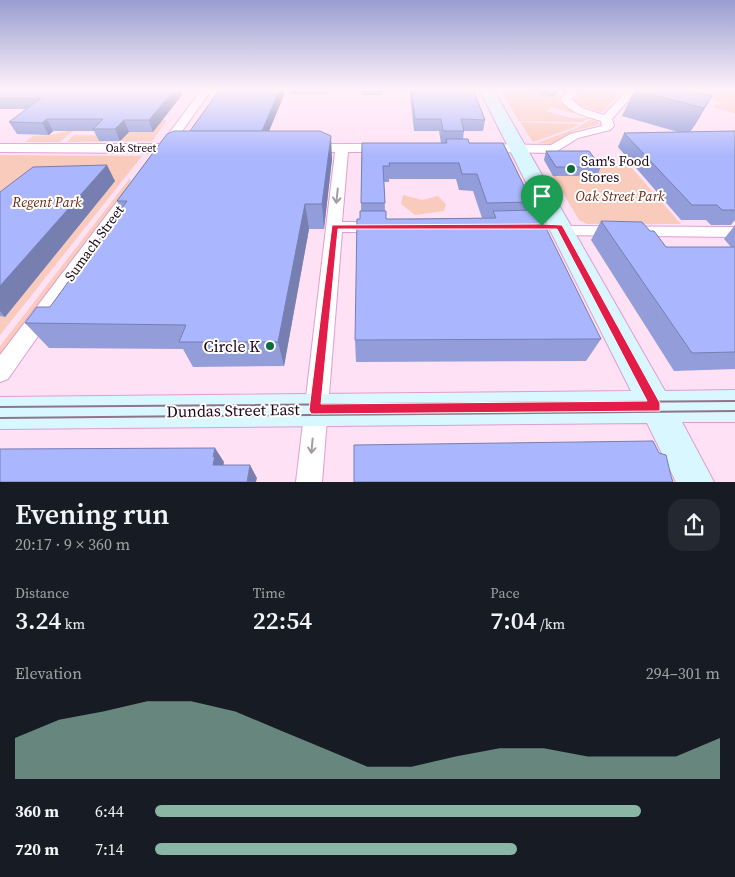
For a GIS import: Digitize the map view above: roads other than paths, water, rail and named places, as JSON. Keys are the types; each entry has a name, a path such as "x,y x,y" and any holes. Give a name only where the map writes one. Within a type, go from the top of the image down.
{"street":[{"name":"Sumach Street","path":"0,372 191,111"},
{"path":"498,111 518,148 554,228 656,407 696,482"},
{"path":"583,111 606,119"},
{"path":"606,119 613,111"},
{"path":"468,148 557,148 574,136 606,128 608,126 606,119"},
{"name":"Oak Street","path":"0,148 189,148"},
{"path":"298,148 395,148"},
{"path":"308,482 342,148"},
{"path":"334,227 395,227"},
{"path":"554,228 735,232"},
{"name":"Dundas Street East","path":"0,413 735,406"}],"tram line":[{"path":"0,407 735,401"},
{"path":"0,418 735,411"}],"place":[{"name":"Sam's Food Stores","path":"571,169"},
{"name":"Circle K","path":"270,346"}],"park label":[{"name":"Oak Street Park","path":"620,196"},
{"name":"Regent Park","path":"47,202"}]}
